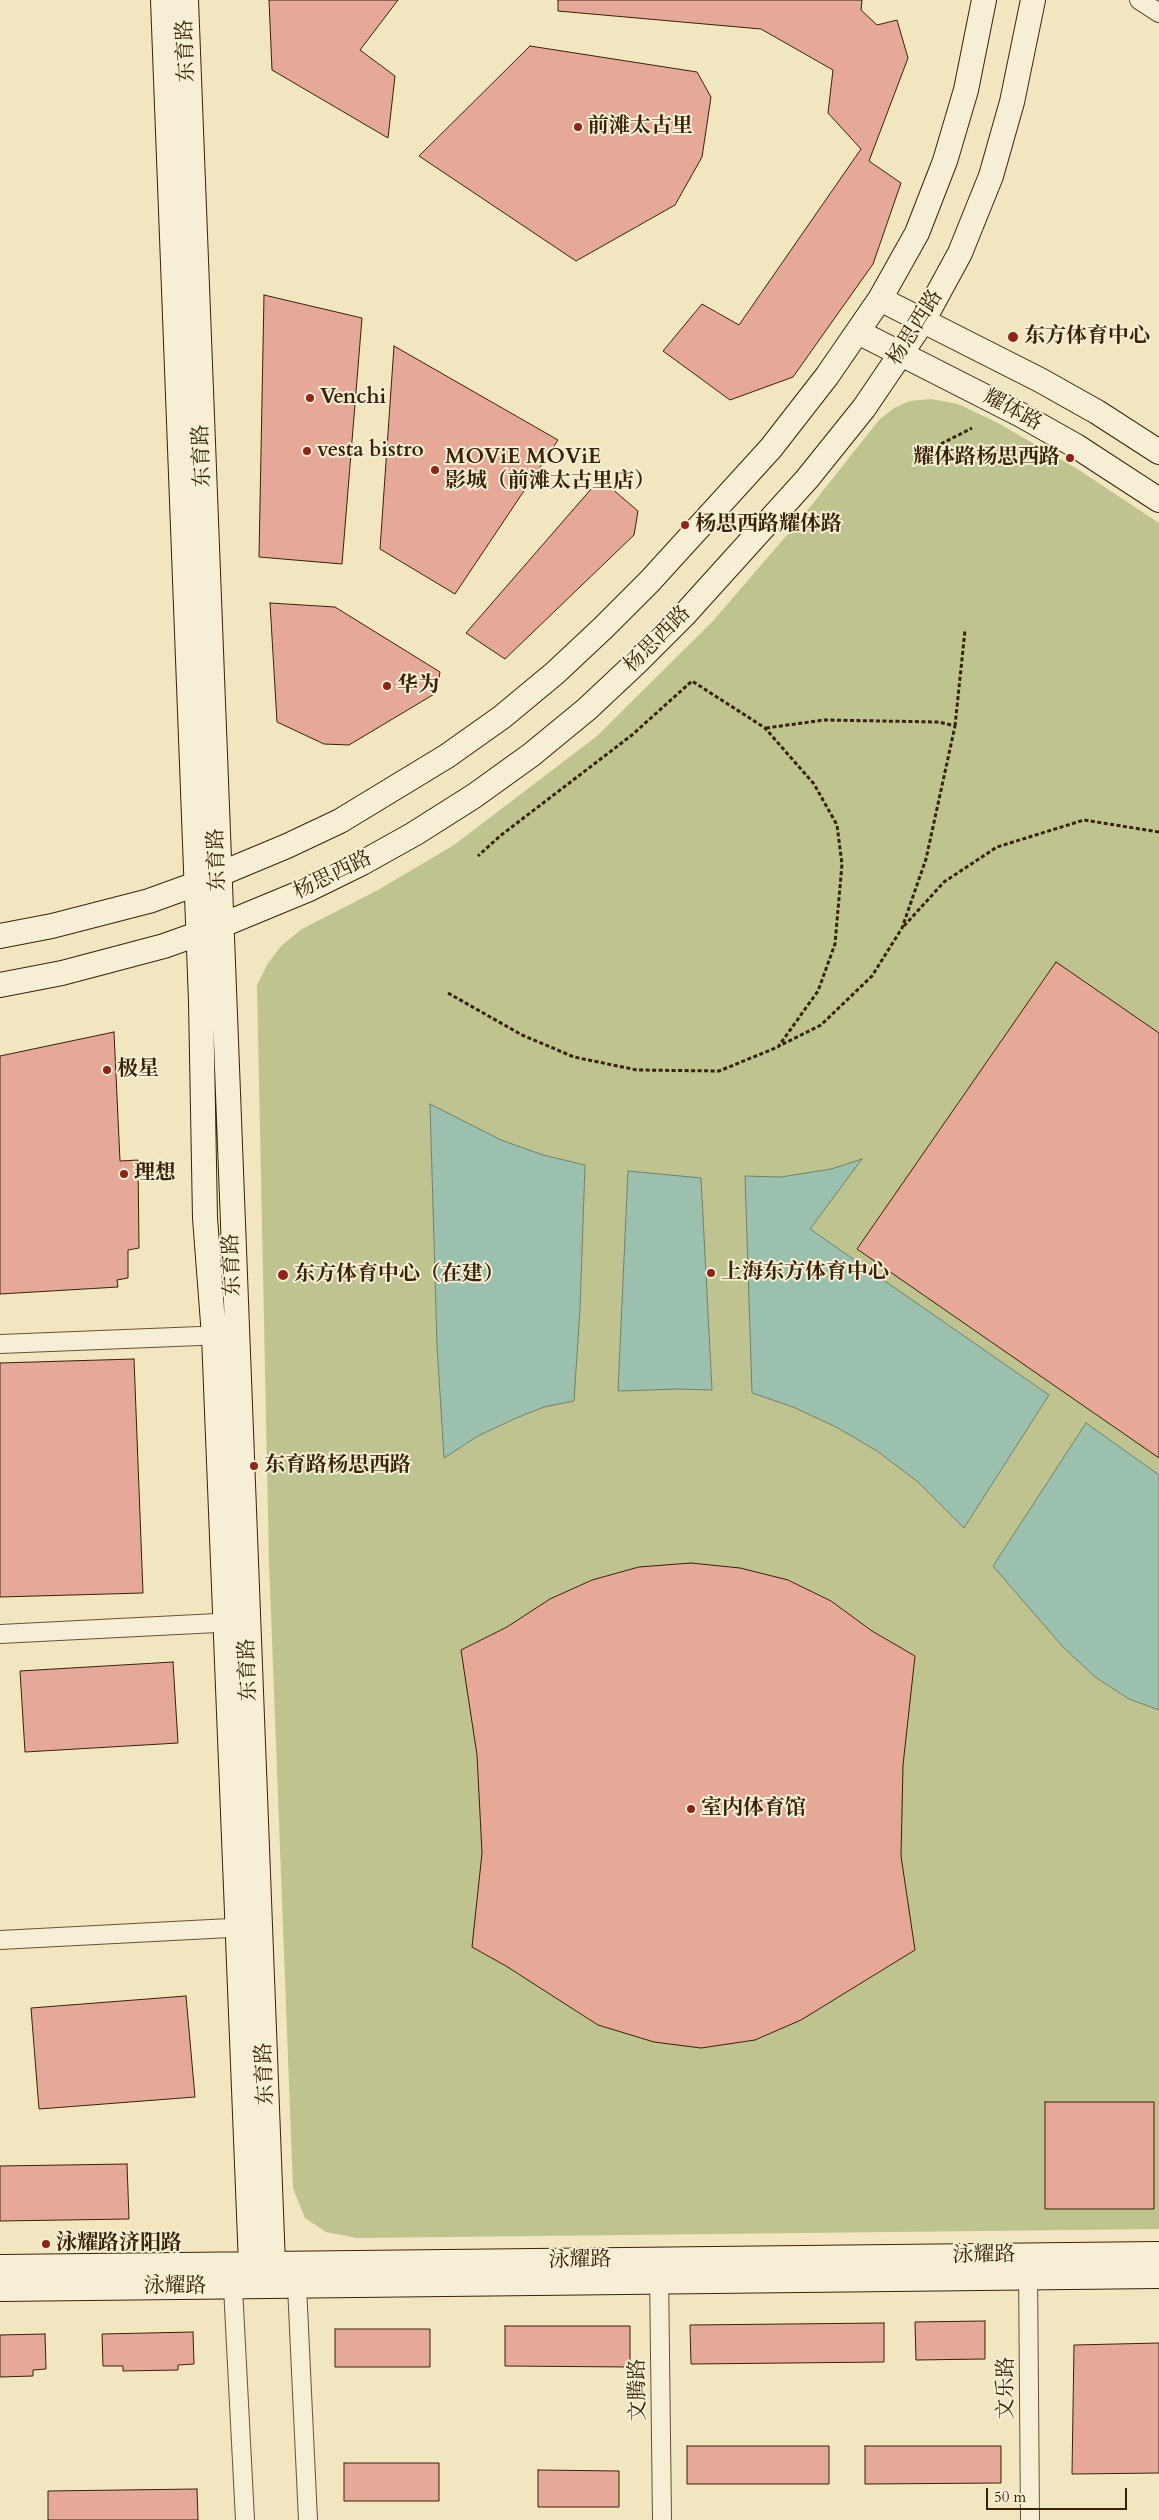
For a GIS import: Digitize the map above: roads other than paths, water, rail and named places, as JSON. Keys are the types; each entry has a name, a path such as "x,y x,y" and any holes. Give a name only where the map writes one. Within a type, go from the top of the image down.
{"street":[{"name":"东育路","path":"163,0 198,934 205,1218 225,1335"},
{"name":"东育路","path":"186,0 220,926 225,1335 262,2264"},
{"path":"0,936 105,913 196,884 287,846 389,793 447,756 555,673 650,581 770,448 826,378 880,299 917,233 945,161 966,90 984,0"},
{"name":"杨思西路","path":"0,985 117,960 220,926 307,890 414,834 482,791 587,709 685,614 807,479 864,408 923,321 960,253 991,176 1012,102 1033,0"},
{"path":"1139,0 1159,13"},
{"name":"耀体路","path":"880,299 1040,380 1097,412 1159,452"},
{"name":"耀体路","path":"858,332 1020,415 1076,446 1159,500"},
{"path":"0,1344 225,1335"},
{"path":"0,1634 236,1622"},
{"path":"0,1940 249,1927"},
{"name":"泳耀路","path":"1028,2267 1159,2254"},
{"path":"244,2520 233,2287 262,2264 296,2286 308,2520"},
{"name":"泳耀路","path":"0,2267 262,2264 660,2271 1028,2267 1159,2276"},
{"name":"文乐路","path":"1028,2267 1030,2520"},
{"name":"泳耀路","path":"0,2289 296,2286 660,2271"},
{"name":"文腾路","path":"660,2271 662,2520"}],"place":[{"name":"前滩太古里","path":"578,127"},
{"name":"东方体育中心","path":"1013,337"},
{"name":"Venchi","path":"310,398"},
{"name":"vesta bistro","path":"307,451"},
{"name":"耀体路杨思西路","path":"1070,458"},
{"name":"MOViE MOViE 影城（前滩太古里店）","path":"435,470"},
{"name":"杨思西路耀体路","path":"685,525"},
{"name":"华为","path":"387,686"},
{"name":"极星","path":"107,1070"},
{"name":"理想","path":"124,1174"},
{"name":"上海东方体育中心","path":"711,1273"},
{"name":"东方体育中心（在建）","path":"283,1275"},
{"name":"东育路杨思西路","path":"254,1466"},
{"name":"室内体育馆","path":"691,1809"},
{"name":"泳耀路济阳路","path":"46,2244"}]}
